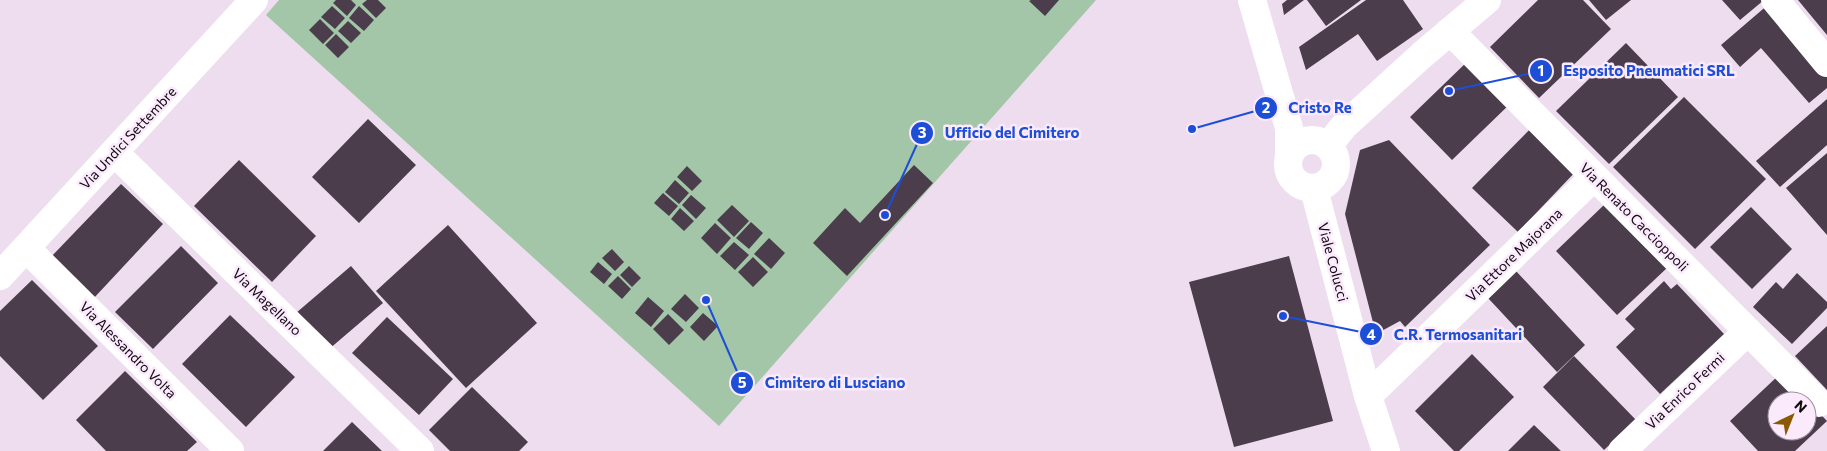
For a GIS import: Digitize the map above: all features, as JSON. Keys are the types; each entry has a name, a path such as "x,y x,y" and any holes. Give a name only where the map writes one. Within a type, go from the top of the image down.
{"street":[{"name":"Via Undici Settembre","path":"0,276 254,0"},
{"path":"1252,0 1289,128 1288,169 1292,179 1306,188 1314,189 1321,187 1333,176 1336,160 1328,146 1314,140 1306,141 1293,149 1289,157"},
{"path":"1328,146 1344,126 1487,0"},
{"path":"1775,0 1827,63"},
{"name":"Via Renato Caccioppoli","path":"1450,31 1819,403"},
{"name":"Via Magellano","path":"115,153 420,451"},
{"name":"Via Ettore Majorana","path":"1368,396 1594,177"},
{"name":"Viale Colucci","path":"1314,189 1368,396 1386,451"},
{"name":"Via Alessandro Volta","path":"26,248 230,451"},
{"name":"Via Enrico Fermi","path":"1622,451 1748,330"}],"green space":[{"path":"279,0 1096,0 719,426 266,15"}],"building":[{"path":"336,0 351,0 356,5 347,16 333,3"},
{"path":"367,0 378,0 386,8 376,18 362,4"},
{"path":"1059,0 1045,16 1029,1"},
{"path":"1287,0 1304,0 1284,15 1282,4"},
{"path":"1307,0 1361,0 1326,26"},
{"path":"1366,0 1403,0 1423,29 1377,61 1358,34 1306,70 1299,47"},
{"path":"1538,0 1583,0 1611,29 1539,98 1490,47"},
{"path":"1589,0 1631,0 1606,20"},
{"path":"1722,0 1764,0 1740,20"},
{"path":"1798,0 1827,0 1827,35"},
{"path":"1770,3 1827,69 1827,88 1809,103 1761,48 1740,67 1721,45"},
{"path":"332,6 345,18 335,29 321,17"},
{"path":"359,6 374,20 364,31 349,18"},
{"path":"320,19 334,33 323,44 309,30"},
{"path":"348,21 361,33 351,43 338,31"},
{"path":"336,34 349,47 338,58 325,45"},
{"path":"1626,43 1678,97 1609,164 1556,111"},
{"path":"1471,58 1513,101 1452,160 1410,117"},
{"path":"1684,97 1766,179 1695,249 1613,167"},
{"path":"1827,99 1827,145 1780,187 1756,161"},
{"path":"368,119 416,165 359,223 312,177"},
{"path":"1534,125 1579,168 1518,232 1472,188"},
{"path":"1389,140 1490,245 1405,327 1400,321 1376,334 1345,214 1360,150"},
{"path":"1827,153 1827,235 1786,188"},
{"path":"239,160 316,236 272,282 194,206"},
{"path":"914,165 933,183 847,276 813,243 845,208 860,223"},
{"path":"687,166 702,181 692,191 677,177"},
{"path":"675,180 689,193 679,204 665,192"},
{"path":"121,184 163,224 93,299 50,258"},
{"path":"663,193 678,206 669,216 654,203"},
{"path":"691,195 706,208 696,219 682,205"},
{"path":"1605,204 1667,268 1617,315 1556,251"},
{"path":"732,205 749,221 734,237 717,220"},
{"path":"1751,207 1792,249 1752,289 1710,247"},
{"path":"680,208 694,221 684,231 671,219"},
{"path":"751,222 763,233 749,249 736,238"},
{"path":"715,223 731,238 717,254 701,238"},
{"path":"448,225 537,323 466,388 376,291"},
{"path":"769,238 785,253 771,269 754,254"},
{"path":"734,242 749,255 735,270 720,256"},
{"path":"181,246 218,283 153,349 115,312"},
{"path":"612,249 624,262 615,271 602,258"},
{"path":"1289,256 1333,421 1234,447 1189,282"},
{"path":"753,257 768,272 753,287 738,272"},
{"path":"598,262 612,274 604,284 590,272"},
{"path":"351,266 383,303 328,350 296,313"},
{"path":"629,266 641,278 632,287 620,275"},
{"path":"1516,271 1585,345 1557,372 1488,298"},
{"path":"1797,273 1827,302 1827,308 1792,344 1753,307 1776,282 1783,289"},
{"path":"618,276 631,289 622,299 608,286"},
{"path":"32,280 98,346 43,400 0,356 0,311"},
{"path":"1664,281 1671,289 1677,284 1724,334 1660,394 1616,347 1635,329 1625,319"},
{"path":"685,294 699,308 686,322 671,309"},
{"path":"648,297 664,311 651,327 635,313"},
{"path":"703,313 718,326 704,341 690,327"},
{"path":"668,314 684,330 669,345 653,329"},
{"path":"230,315 295,377 246,427 182,364"},
{"path":"387,317 453,379 419,415 352,353"},
{"path":"1827,326 1827,390 1795,356"},
{"path":"1472,354 1514,397 1459,451 1454,451 1415,411"},
{"path":"1574,356 1636,420 1604,450 1543,387"},
{"path":"125,371 197,442 187,451 106,451 76,420"},
{"path":"1781,373 1798,391 1767,391 1767,441 1806,441 1795,451 1758,451 1730,421"},
{"path":"472,387 528,442 519,451 450,451 429,430"},
{"path":"1817,411 1827,421 1817,430"},
{"path":"352,422 382,451 323,451"},
{"path":"1534,425 1561,451 1508,451"}],"place":[{"name":"Esposito Pneumatici SRL","path":"1449,91"},
{"name":"Cristo Re","path":"1192,129"},
{"name":"Ufficio del Cimitero","path":"885,215"},
{"name":"Cimitero di Lusciano","path":"706,300"},
{"name":"C.R. Termosanitari","path":"1283,316"}]}
